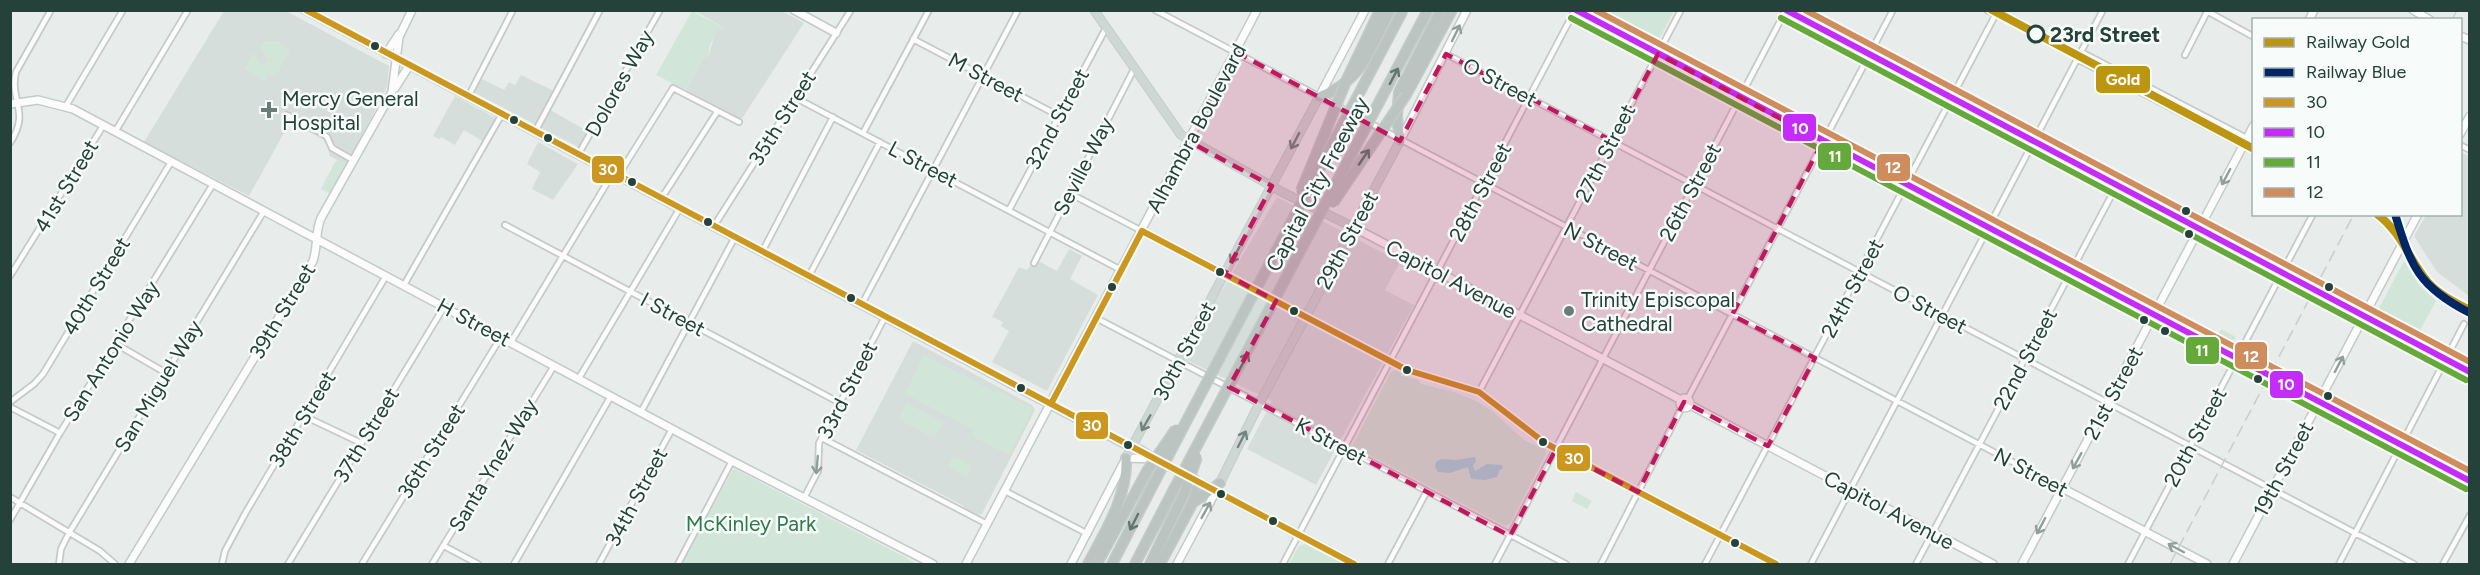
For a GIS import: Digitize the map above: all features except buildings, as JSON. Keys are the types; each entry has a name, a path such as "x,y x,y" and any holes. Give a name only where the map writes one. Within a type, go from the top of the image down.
{"highway":[{"path":"1285,232 1355,58 1380,10"},
{"path":"1319,97 1333,92 1351,80 1362,64 1390,10"},
{"name":"Capital City Freeway","path":"1112,564 1193,405 1403,10"},
{"name":"Capital City Freeway","path":"1135,564 1428,10"},
{"path":"1308,240 1400,104 1436,43 1452,10"},
{"path":"1400,141 1397,117 1399,92 1440,12"},
{"path":"1097,564 1147,471 1193,405"},
{"path":"1150,564 1184,494 1206,431"},
{"path":"1088,564 1117,505 1127,469 1126,458"},
{"path":"1160,564 1192,504 1195,496 1195,480"},
{"path":"1192,504 1215,487"}],"main road":[{"path":"305,10 1132,448 1141,450 1195,480 1215,487 1299,536 1354,564"},
{"name":"39th Street","path":"129,564 313,261 316,250 315,237 321,218 392,92 401,32 412,10"},
{"path":"794,10 836,33"},
{"path":"1094,10 1181,135 1188,141"},
{"name":"Alhambra Boulevard","path":"966,564 1257,10"},
{"name":"30th Street","path":"1071,564 1365,10"},
{"name":"29th Street","path":"1177,564 1215,487 1355,228 1467,10"},
{"path":"1575,10 2469,481"},
{"path":"1786,11 2469,372"},
{"path":"386,54 401,32"},
{"path":"392,92 409,66"},
{"name":"H Street","path":"10,104 38,100 66,106 732,461 933,564"},
{"path":"2462,130 2469,116"},
{"name":"21st Street","path":"2022,564 2199,228 2247,142 2252,128"},
{"name":"Capitol Avenue","path":"1188,141 1993,564"},
{"name":"19th Street","path":"2233,564 2417,216"},
{"path":"1142,231 1390,362 1423,376 1458,384 1479,392 1498,405 1531,434 1556,449 1776,564"},
{"path":"1126,458 1155,459"},
{"name":"N Street","path":"2062,488 2207,564"},
{"path":"906,552 921,564"}],"street":[{"path":"10,142 20,126 15,83 16,72 51,10"},
{"path":"66,106 123,10"},
{"name":"41st Street","path":"115,132 188,10"},
{"path":"468,97 513,10"},
{"path":"536,132 600,10"},
{"name":"Dolores Way","path":"578,155 660,10"},
{"name":"35th Street","path":"714,226 851,10"},
{"path":"863,133 929,10"},
{"path":"862,304 1016,12 1009,10"},
{"name":"N Street","path":"1155,10 2062,488"},
{"name":"28th Street","path":"1283,564 1575,10"},
{"name":"27th Street","path":"1479,392 1681,10"},
{"path":"1601,564 1893,10"},
{"path":"1987,10 1997,13"},
{"path":"1811,564 2103,10"},
{"name":"26th Street","path":"1495,564 1786,11"},
{"path":"2185,55 2207,11 2252,36"},
{"name":"24th Street","path":"1705,564 1997,13"},
{"name":"32nd Street","path":"1009,210 1106,28"},
{"name":"M Street","path":"913,39 1059,116"},
{"path":"2081,52 2247,142"},
{"name":"O Street","path":"1446,54 2414,564"},
{"path":"2077,58 2247,142"},
{"name":"Seville Way","path":"1034,263 1134,69"},
{"path":"511,342 562,255 673,88 739,123"},
{"name":"L Street","path":"796,98 1121,270"},
{"path":"662,199 717,112"},
{"path":"404,285 502,114"},
{"path":"287,115 327,137 332,148 353,160"},
{"path":"762,252 833,117"},
{"name":"41st Street","path":"10,276 103,126"},
{"path":"809,276 880,142"},
{"name":"40th Street","path":"10,402 34,384 43,374 171,162"},
{"name":"San Antonio Way","path":"10,520 22,503 60,433 213,184"},
{"name":"22nd Street","path":"1916,564 2117,185"},
{"path":"1069,193 1142,231"},
{"path":"579,378 680,208"},
{"name":"San Miguel Way","path":"59,564 61,549 69,533 264,211"},
{"name":"20th Street","path":"2128,564 2312,216"},
{"name":"I Street","path":"505,225 840,403"},
{"path":"641,412 735,237"},
{"name":"38th Street","path":"222,564 225,551 386,276"},
{"name":"37th Street","path":"288,564 444,306"},
{"name":"33rd Street","path":"804,498 818,471 817,449 885,317"},
{"name":"K Street","path":"1096,318 1566,564"},
{"path":"2339,564 2464,324"},
{"name":"36th Street","path":"362,564 501,337"},
{"path":"116,344 166,373"},
{"name":"Santa Ynez Way","path":"432,564 554,366"},
{"path":"514,564 612,396"},
{"path":"10,408 60,433"},
{"path":"304,416 361,443"},
{"name":"34th Street","path":"600,564 672,429"},
{"path":"822,438 987,524"},
{"path":"678,564 732,461"},
{"path":"1005,491 1088,534"},
{"path":"1388,564 1426,491"},
{"path":"10,497 100,551 115,564"},
{"path":"2443,564 2469,515"},
{"path":"444,546 478,564"}],"highlighted area":[{"path":"1236,52 1400,141 1446,54 1612,141 1658,54 1823,141 1732,315 1815,358 1768,446 1684,402 1638,492 1556,449 1510,536 1229,387 1276,301 1225,274 1272,186 1188,141"}],"shaded area":[{"name":"Mercy General Hospital","path":"224,11 286,11 389,66 387,87 347,165 330,156 326,141 290,122 249,196 144,142"},
{"path":"695,11 782,11 804,23 741,120 686,90 703,59 709,54 716,30 724,28"},
{"path":"521,75 554,91 545,107 589,132 580,148 475,93 480,78 504,90 509,82 515,85"},
{"path":"455,96 497,119 484,142 464,130 455,145 441,137 439,139 433,136"},
{"path":"538,142 578,164 553,200 532,189 540,172 527,164"},
{"path":"2462,152 2469,156 2469,296 2437,272 2414,236 2425,216 2462,216"},
{"path":"1277,197 1400,262 1385,290 1414,305 1316,485 1247,449 1272,401 1184,359"},
{"path":"1069,249 1082,256 1070,279 1098,295 1047,391 992,362 1009,331 1001,326 1003,322 992,317 1019,267 1027,270 1035,259 1057,271"},
{"path":"913,341 1032,405 1035,410 982,514 977,515 967,510 962,505 856,450"}],"green space":[{"path":"692,11 724,28 716,30 709,54 703,59 686,90 656,75"},
{"path":"1587,11 1674,11 1655,47"},
{"path":"264,41 278,41 290,50 275,77 269,74 265,81 244,69 253,53 260,65 268,61 261,48"},
{"path":"338,160 346,165 330,193 321,189"},
{"path":"2404,261 2419,285 2436,301 2420,330 2411,325 2408,329 2377,312"},
{"path":"2221,329 2236,337 2231,345 2217,338"},
{"path":"924,355 1033,409 1009,455 972,436 975,430 905,394"},
{"path":"1395,370 1401,373 1401,376 1419,380 1421,384 1454,392 1476,401 1492,411 1525,441 1545,449 1546,454 1510,524 1505,526 1352,446 1391,372"},
{"path":"906,403 943,422 934,438 898,419"},
{"path":"954,456 972,466 967,477 948,467"},
{"name":"McKinley Park","path":"735,469 905,557 916,564 682,564"},
{"path":"1576,492 1592,501 1587,509 1572,501"},
{"path":"1305,544 1344,564 1289,564 1299,546"}],"water":[{"path":"1475,457 1476,461 1473,466 1475,471 1487,464 1502,465 1503,468 1497,477 1485,480 1471,479 1468,467 1450,473 1438,472 1435,467 1436,462 1441,459 1456,460"}],"railway":[{"path":"2453,18 2457,10"},
{"path":"2170,564 2353,216"}],"rail line":[{"name":"Gold","path":"1992,10 2252,148"},
{"name":"Gold","path":"2379,216 2399,237 2431,286 2470,310"},
{"name":"Blue","path":"2396,216 2406,248 2419,274 2439,294 2470,313"}],"transit line":[{"name":"30","path":"306,10 1354,564"},
{"name":"10","path":"1576,10 2470,481"},
{"name":"12","path":"1595,10 2470,471"},
{"name":"10","path":"1786,10 2470,372"},
{"name":"12","path":"1805,10 2470,362"},
{"name":"11","path":"1571,18 2466,489"},
{"name":"11","path":"1781,18 2466,380"},
{"name":"30","path":"1051,404 1142,231 1407,370 1479,392 1545,443 1776,564"}],"place":[{"name":"23rd Street","path":"2036,34"},
{"name":"Mercy General Hospital","path":"269,110"},
{"name":"Trinity Episcopal Cathedral","path":"1569,311"}]}
